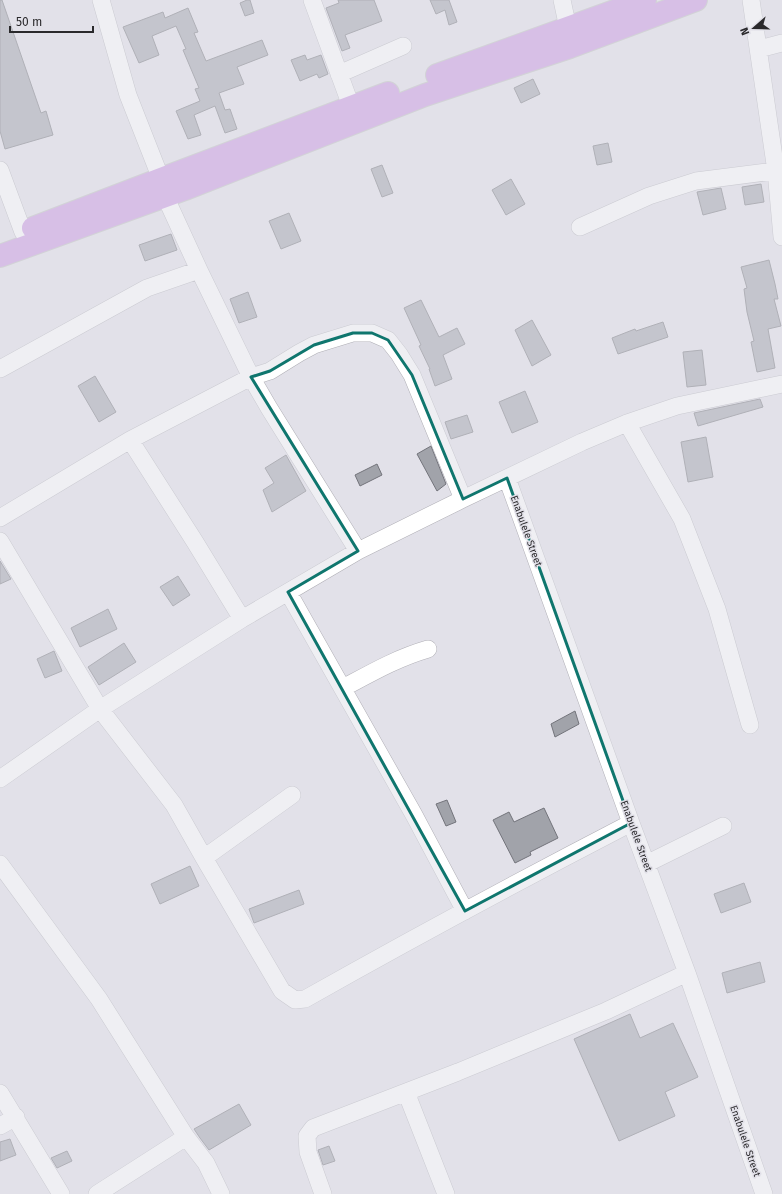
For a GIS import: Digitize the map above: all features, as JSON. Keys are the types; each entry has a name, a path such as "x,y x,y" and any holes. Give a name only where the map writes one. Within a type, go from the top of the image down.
{"highway":[{"path":"0,256 351,106 645,0"},
{"path":"0,240 163,187 425,95 570,47 696,0"}],"street":[{"path":"100,0 128,95 163,187 199,270 251,377 358,551"},
{"path":"312,0 351,106"},
{"path":"562,0 568,28"},
{"path":"752,0 779,171 782,237"},
{"path":"759,49 782,43"},
{"path":"339,74 403,46"},
{"path":"0,170 23,232"},
{"path":"580,228 650,196 696,181 779,171"},
{"path":"0,368 147,288 199,270"},
{"path":"0,518 130,440 251,377 270,371 314,345 353,333 372,333 388,340 399,354 412,375 463,499"},
{"path":"0,779 100,709 242,618 358,551 582,442 627,423 677,406 782,384"},
{"path":"627,423 682,518 717,609 750,725"},
{"path":"130,440 242,618"},
{"name":"Enabulele Street","path":"507,478 631,824 687,973 764,1194"},
{"path":"0,541 100,709 174,805 282,991 295,1000 305,999 392,950 631,824"},
{"path":"288,592 414,815 465,911"},
{"path":"343,688 385,665 428,649"},
{"path":"204,858 292,795"},
{"path":"646,864 723,826"},
{"path":"0,864 99,999 186,1137 206,1163 221,1194"},
{"path":"323,1194 308,1152 307,1136 313,1128 606,1011 687,973"},
{"path":"406,1092 446,1194"},
{"path":"0,1093 61,1194"},
{"path":"0,1126 16,1118"},
{"path":"97,1194 186,1137"}],"highlighted area":[{"path":"353,333 372,333 388,340 412,375 463,499 507,478 631,823 465,911 288,592 358,551 251,377 270,371 314,345"}],"building":[{"path":"0,0 2,0 41,113 46,111 53,135 5,149 0,131"},
{"path":"250,0 254,13 245,16 240,3"},
{"path":"338,0 374,0 382,21 345,35 350,48 342,51 326,8 339,3"},
{"path":"430,0 449,0 457,22 449,25 445,10 436,14"},
{"path":"188,8 198,32 194,33 206,61 262,40 268,55 237,67 244,84 219,93 225,110 230,109 237,129 225,133 215,106 194,115 201,135 188,139 176,111 200,101 195,89 199,88 183,50 186,49 176,26 152,36 159,55 139,63 123,27 163,12 165,18"},
{"path":"305,55 307,60 321,55 328,74 319,78 317,74 300,81 291,60"},
{"path":"533,79 540,94 521,103 514,88"},
{"path":"608,143 612,162 597,165 593,146"},
{"path":"382,165 393,193 382,197 371,169"},
{"path":"511,179 525,204 506,215 492,190"},
{"path":"761,184 764,202 745,205 742,187"},
{"path":"721,188 726,209 703,215 697,192"},
{"path":"289,213 301,241 281,249 269,221"},
{"path":"171,234 177,250 145,261 139,245"},
{"path":"769,260 778,299 774,299 781,326 768,329 775,368 757,372 751,342 754,341 747,312 744,289 747,288 741,267"},
{"path":"248,292 257,317 239,323 230,299"},
{"path":"421,300 439,337 457,328 465,344 443,355 452,379 435,386 430,369 419,346 421,345 404,308"},
{"path":"532,320 551,355 532,366 515,330"},
{"path":"663,322 668,337 618,354 612,338 635,329 636,331"},
{"path":"702,350 706,385 687,387 683,352"},
{"path":"95,376 116,412 99,422 78,386"},
{"path":"525,391 538,422 512,433 499,402"},
{"path":"760,399 763,407 698,426 694,413"},
{"path":"467,415 473,432 451,439 445,422"},
{"path":"706,437 713,477 688,482 681,442"},
{"path":"431,446 446,484 437,491 417,454"},
{"path":"286,455 306,491 272,512 263,490 274,483 265,468"},
{"path":"377,464 382,475 360,486 355,475"},
{"path":"0,561 11,579 0,584"},
{"path":"178,576 190,595 173,606 160,587"},
{"path":"108,609 117,629 80,647 71,628"},
{"path":"124,643 136,662 99,685 88,667"},
{"path":"54,651 62,671 45,678 37,659"},
{"path":"575,711 579,724 555,737 551,724"},
{"path":"447,800 456,822 446,826 436,804"},
{"path":"544,808 558,838 530,852 531,855 515,863 493,820 509,812 514,822"},
{"path":"190,866 199,886 160,904 151,884"},
{"path":"744,883 751,902 721,913 714,894"},
{"path":"299,890 304,904 254,923 249,909"},
{"path":"760,962 765,982 727,993 722,973"},
{"path":"630,1014 640,1038 673,1023 698,1077 665,1092 675,1116 619,1141 574,1039"},
{"path":"239,1104 251,1125 209,1150 194,1129"},
{"path":"10,1139 16,1155 0,1161 0,1142"},
{"path":"329,1146 335,1161 323,1165 318,1150"},
{"path":"67,1151 72,1161 57,1168 51,1158"}]}
